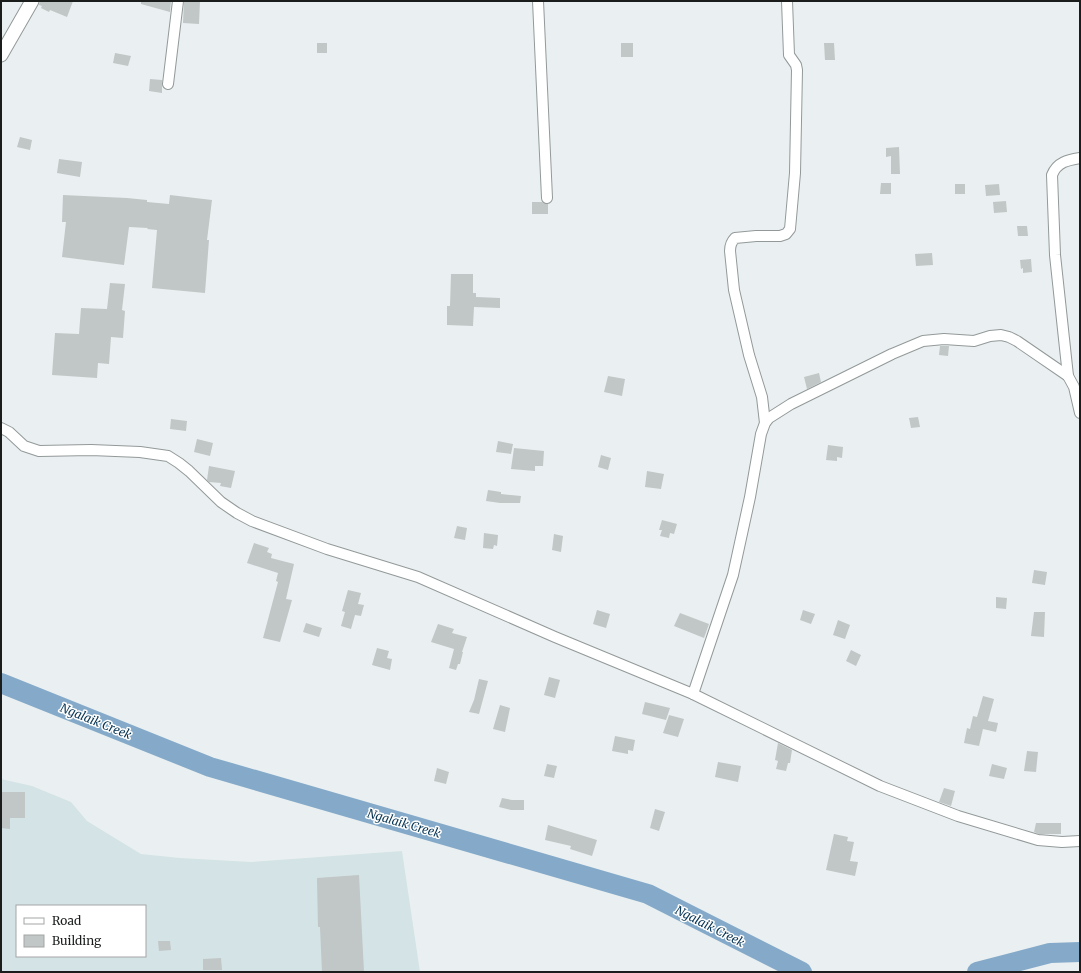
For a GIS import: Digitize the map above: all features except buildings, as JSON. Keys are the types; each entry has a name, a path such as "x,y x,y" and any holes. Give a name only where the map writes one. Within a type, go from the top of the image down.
{"street":[{"path":"1,55 32,1"},
{"path":"168,84 178,1"},
{"path":"538,1 547,198"},
{"path":"693,694 733,575 764,423 762,397 749,355 734,290 730,251 733,240 736,238 780,236 786,234 790,229 795,173 798,70 790,55 787,1"},
{"path":"1068,376 1055,255 1052,175 1054,170 1065,161 1080,158"},
{"path":"764,423 790,404 892,354 923,341 944,339 974,341 990,336 1001,335 1009,337 1068,376 1074,387 1080,413"},
{"path":"1,428 9,432 24,446 39,451 91,450 140,452 168,456 179,463 221,502 252,521 327,549 418,577 555,637 693,694 880,786 958,816 1038,840 1062,842 1080,841"}],"shaded area":[{"path":"1,779 32,786 71,802 87,821 141,854 251,862 402,851 420,972 1,972"}],"waterway":[{"name":"Ngalaik Creek","path":"1,683 210,767 648,894 802,972"},
{"name":"Ngalaik Creek","path":"977,972 1050,953 1080,952"}]}
